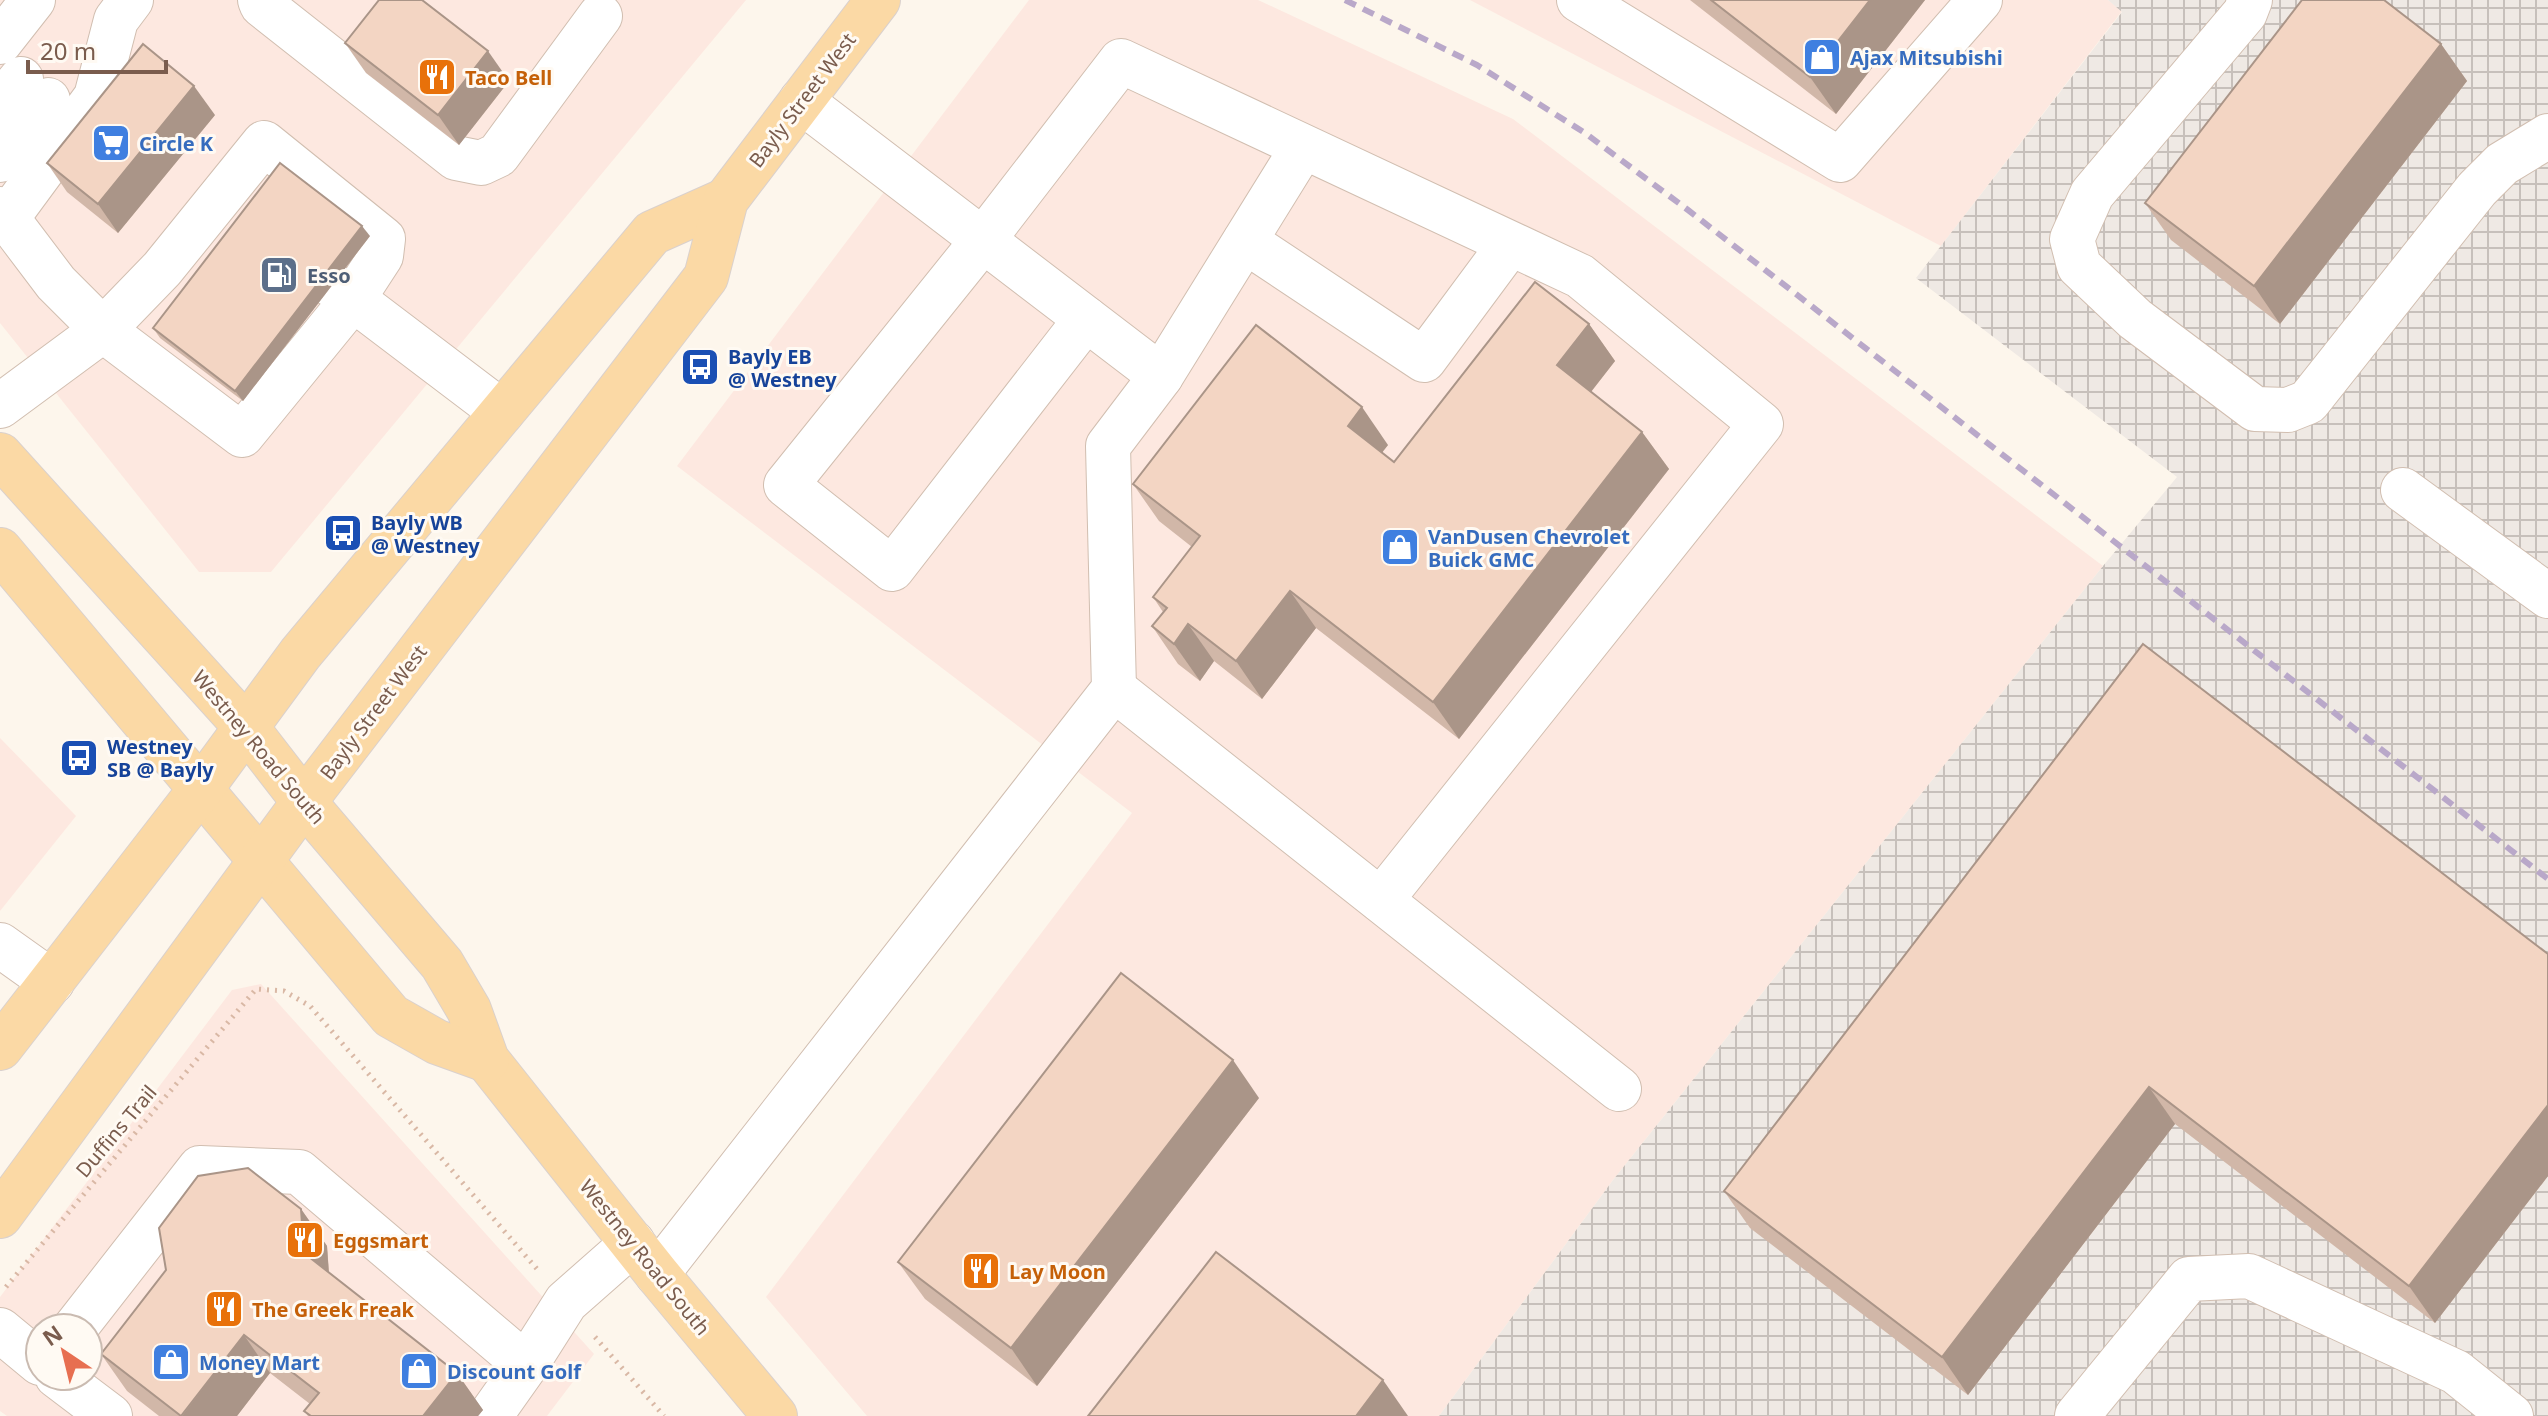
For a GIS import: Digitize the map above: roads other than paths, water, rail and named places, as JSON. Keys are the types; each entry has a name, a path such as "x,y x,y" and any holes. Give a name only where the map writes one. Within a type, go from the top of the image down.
{"main road":[{"name":"Bayly Street West","path":"0,1216 304,802 706,277 726,200 878,0"},
{"name":"Bayly Street West","path":"0,1048 200,790 300,654 652,233 726,200"},
{"name":"Westney Road South","path":"0,455 246,727 304,802 442,964 469,1010 487,1060 775,1416"},
{"path":"0,550 391,1016 437,1042 487,1060"}],"lane":[{"path":"0,160 33,0"},
{"path":"0,406 103,330 178,281 234,211 264,143 383,239 381,256 343,292 286,363 242,435 103,330 56,283 4,213 96,97 116,20 131,0"},
{"path":"260,0 262,5 456,158 481,163 498,155 600,16"},
{"path":"1579,0 1840,160 1980,0"},
{"path":"2250,0 2245,13 2092,194 2072,239 2079,266 2135,319 2255,409 2288,410 2308,402 2477,189 2502,164 2548,136"},
{"path":"1086,319 892,569 786,485 983,240 1121,61 1580,276 1761,424 1381,900"},
{"path":"801,101 1161,376"},
{"path":"490,1416 566,1302 645,1258 1114,689 1108,446 1161,376 1303,147"},
{"path":"1245,241 1424,360 1510,244"},
{"path":"343,292 502,412"},
{"path":"2403,490 2548,596"},
{"path":"1114,689 1619,1089"},
{"path":"0,945 52,982"},
{"path":"88,1312 200,1168 299,1172 526,1365"},
{"path":"2077,1416 2189,1279 2249,1276 2456,1372 2511,1416"},
{"path":"0,1330 24,1350"},
{"path":"78,1392 110,1416"}],"railway":[{"path":"1345,0 1477,65 1585,133 2548,879"}],"place":[{"name":"Ajax Mitsubishi","path":"1822,57"},
{"name":"Taco Bell","path":"437,77"},
{"name":"Circle K","path":"111,143"},
{"name":"Esso","path":"279,275"},
{"name":"Bayly EB @ Westney","path":"700,367"},
{"name":"Bayly WB @ Westney","path":"343,533"},
{"name":"VanDusen Chevrolet Buick GMC","path":"1400,547"},
{"name":"Westney SB @ Bayly","path":"79,758"},
{"name":"Eggsmart","path":"305,1240"},
{"name":"Lay Moon","path":"981,1271"},
{"name":"The Greek Freak","path":"224,1309"},
{"name":"Money Mart","path":"171,1362"},
{"name":"Discount Golf","path":"419,1371"}]}
